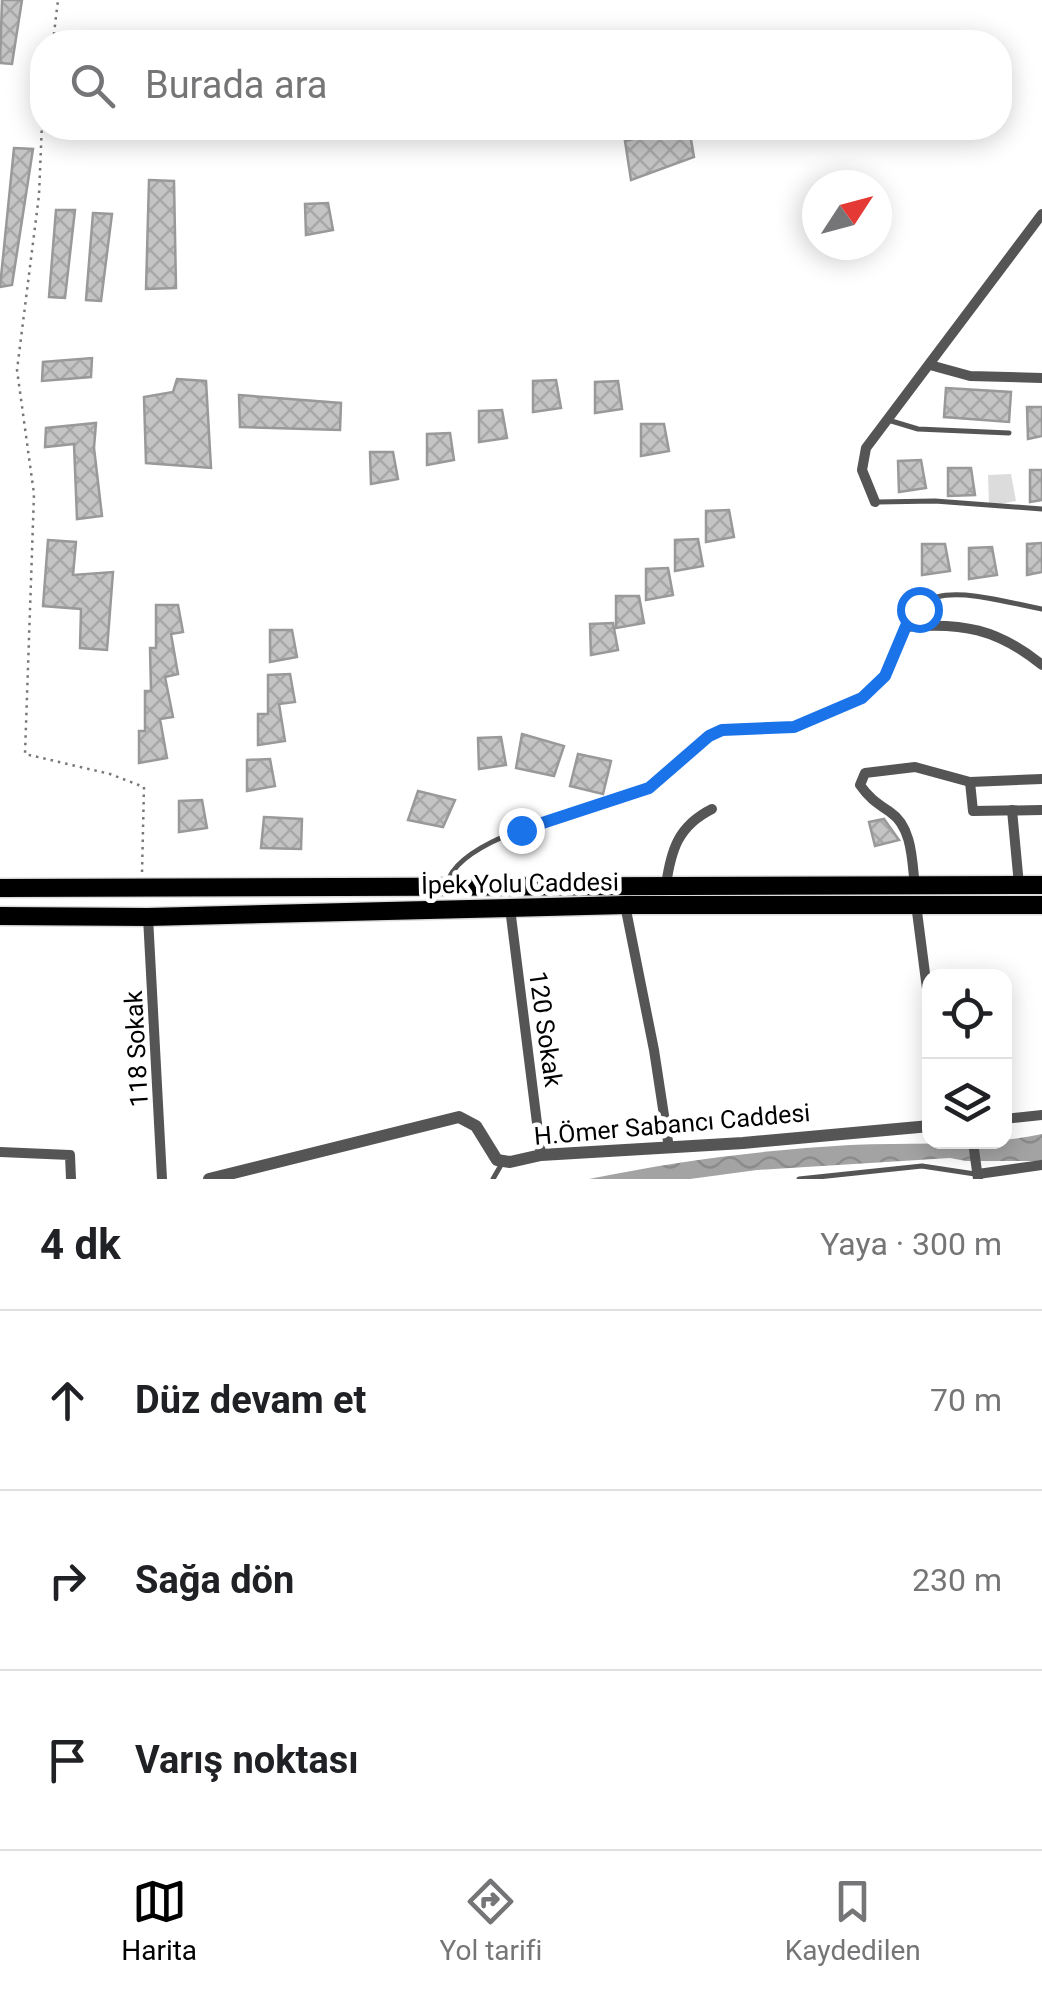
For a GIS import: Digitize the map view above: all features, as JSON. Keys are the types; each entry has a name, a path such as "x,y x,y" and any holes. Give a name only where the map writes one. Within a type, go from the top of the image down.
{"highway":[{"name":"İpek Yolu Caddesi","path":"0,888 1042,886"},
{"name":"İpek Yolu Caddesi","path":"0,916 148,917 625,905 1042,905"}],"street":[{"path":"1038,218 1042,236"},
{"path":"875,502 861,460 866,448 1038,218"},
{"path":"930,365 970,376 1042,378"},
{"path":"906,626 980,630 1012,642 1042,665"},
{"path":"924,969 910,847 901,823 892,812 878,806 860,785 864,773 916,767 970,782 1042,779"},
{"path":"970,782 973,811 1042,810"},
{"path":"666,885 676,842 712,809"},
{"path":"1012,810 1019,885"},
{"path":"625,905 669,1148"},
{"name":"120 Sokak","path":"510,908 541,1155"},
{"name":"118 Sokak","path":"148,917 162,1179"},
{"path":"1012,1118 1042,1116"},
{"name":"H.Ömer Sabancı Caddesi","path":"209,1179 459,1117 476,1126 492,1154 503,1162 541,1155 922,1127"},
{"path":"0,1152 70,1156 71,1179"},
{"path":"978,1172 1042,1165"}],"lane":[{"path":"888,420 910,428 1010,432"},
{"path":"875,502 935,500 1042,509"},
{"path":"446,886 450,872 461,859 541,822 649,788 709,736 722,730 794,727 862,698 885,676 906,626 919,609 936,598 962,596 1042,610"},
{"path":"493,1179 503,1162"},
{"path":"799,1179 922,1166 978,1172"}],"path":[{"path":"54,30 58,0"},
{"path":"41,140 39,194 16,370 34,494 25,754 110,774 144,787 142,887"}],"shaded area":[{"path":"1011,474 1016,501 989,506 988,475"}],"water":[{"path":"1042,1134 1042,1161 950,1158 757,1170 690,1179 589,1179 784,1150 922,1143 922,1149 1012,1149 1012,1139"}],"building":[{"path":"2,0 22,0 12,64 0,63"},
{"path":"691,140 694,157 631,180 625,141"},
{"path":"14,148 33,149 12,285 0,287"},
{"path":"149,180 174,181 176,288 146,289"},
{"path":"328,203 333,230 306,235 305,204"},
{"path":"56,210 75,210 65,298 49,297"},
{"path":"93,213 112,214 101,301 86,300"},
{"path":"92,358 91,377 42,381 43,362"},
{"path":"177,379 206,381 211,468 146,463 144,397 173,392"},
{"path":"556,380 561,408 533,412 533,381"},
{"path":"618,381 622,409 595,413 595,382"},
{"path":"946,388 1011,392 1009,422 944,417"},
{"path":"239,395 341,403 340,430 240,427"},
{"path":"1027,407 1042,407 1042,436 1028,439"},
{"path":"502,410 507,438 479,442 479,411"},
{"path":"96,423 94,448 102,516 77,519 74,444 45,447 46,428"},
{"path":"641,424 664,424 669,451 641,456"},
{"path":"450,433 454,460 427,465 427,434"},
{"path":"370,452 393,452 398,479 371,484"},
{"path":"921,460 926,488 899,492 898,461"},
{"path":"948,468 971,468 975,495 948,496"},
{"path":"1030,470 1042,470 1042,500 1030,502"},
{"path":"729,510 734,537 706,542 706,511"},
{"path":"698,539 703,566 675,571 675,540"},
{"path":"48,540 76,542 73,575 113,572 107,650 80,648 81,609 43,606"},
{"path":"1042,543 1042,572 1027,575 1027,544"},
{"path":"922,544 945,544 950,571 922,575"},
{"path":"992,547 997,575 969,579 969,548"},
{"path":"668,568 673,595 646,600 646,569"},
{"path":"616,596 639,596 644,623 616,628"},
{"path":"156,605 178,605 183,632 171,634 178,674 165,677 173,717 160,719 167,758 139,763 139,731 145,731 145,691 151,691 150,648 156,648"},
{"path":"613,623 618,650 591,655 590,624"},
{"path":"270,630 292,630 297,657 270,662"},
{"path":"290,674 295,702 279,704 285,741 258,745 258,714 268,714 268,675"},
{"path":"522,734 564,746 554,776 516,768"},
{"path":"501,737 506,765 479,769 478,738"},
{"path":"578,754 611,761 603,794 570,786"},
{"path":"270,759 275,786 247,791 247,760"},
{"path":"418,791 455,800 443,827 408,820"},
{"path":"202,800 207,828 179,832 179,801"},
{"path":"264,817 302,819 301,849 261,848"},
{"path":"884,819 899,840 875,846 869,822"}],"route":[{"path":"521,830 649,788 709,736 722,730 794,727 862,698 885,676 909,620 919,609"}]}
